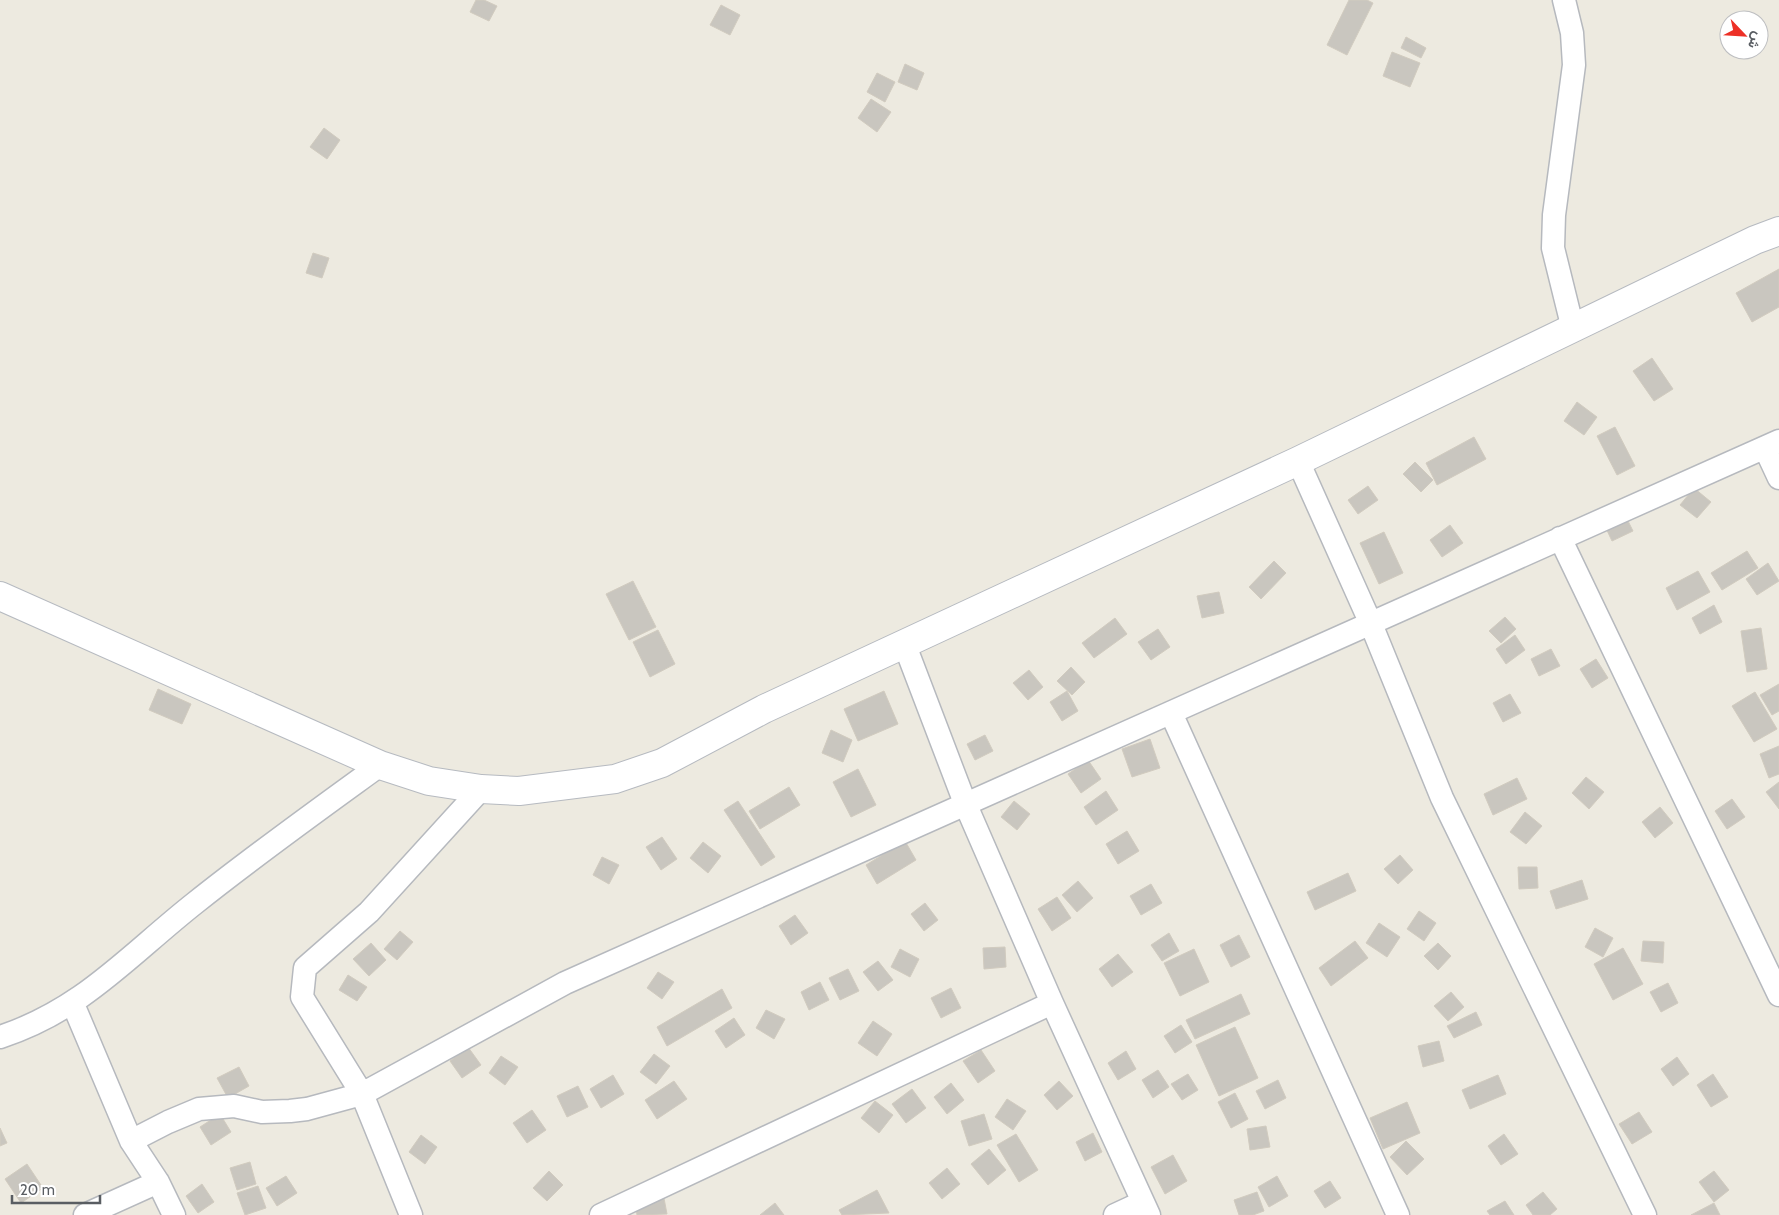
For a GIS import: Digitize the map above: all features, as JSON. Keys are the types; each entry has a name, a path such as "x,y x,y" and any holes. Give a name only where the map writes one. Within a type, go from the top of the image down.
{"main road":[{"path":"0,596 380,764 429,781 481,789 519,791 615,779 662,763 764,709 1298,461 1755,240 1779,231"}],"street":[{"path":"1564,0 1572,33 1574,65 1554,215 1553,248 1573,329"},
{"path":"131,1141 199,1109 234,1106 262,1112 290,1111 307,1109 362,1094 565,982 1772,444 1779,478"},
{"path":"1298,461 1371,624 1442,798 1645,1215"},
{"path":"1560,538 1779,995"},
{"path":"904,643 965,803 1052,1003 1146,1209 1115,1215"},
{"path":"1171,713 1398,1215"},
{"path":"0,1037 20,1030 73,1004 96,988 196,902 380,764"},
{"path":"411,1215 362,1094 302,997 306,968 369,912 481,789"},
{"path":"600,1215 1052,1003"},
{"path":"73,1004 131,1141 158,1182 174,1215"},
{"path":"85,1215 158,1182"}],"building":[{"path":"476,0 484,0 497,6 489,21 470,12"},
{"path":"1349,0 1367,0 1373,3 1347,55 1327,45"},
{"path":"721,5 740,15 730,35 710,25"},
{"path":"1406,37 1426,48 1421,58 1401,48"},
{"path":"1392,52 1420,63 1410,87 1383,76"},
{"path":"905,64 924,73 917,90 898,82"},
{"path":"877,73 895,82 885,102 867,92"},
{"path":"871,99 891,112 877,132 858,118"},
{"path":"324,128 340,140 327,159 310,147"},
{"path":"313,253 329,258 322,278 306,273"},
{"path":"1779,269 1779,307 1752,322 1736,293"},
{"path":"1652,358 1673,389 1654,401 1633,371"},
{"path":"1577,402 1597,417 1584,435 1564,421"},
{"path":"1615,427 1635,466 1617,475 1597,436"},
{"path":"1474,437 1486,459 1437,485 1426,463"},
{"path":"1415,462 1433,480 1421,492 1403,474"},
{"path":"1368,486 1378,500 1358,514 1348,500"},
{"path":"1694,488 1711,502 1697,518 1680,505"},
{"path":"1624,513 1633,531 1612,541 1604,524"},
{"path":"1450,525 1463,543 1442,557 1430,540"},
{"path":"1384,532 1403,573 1379,584 1360,543"},
{"path":"1747,551 1758,568 1722,590 1711,573"},
{"path":"1274,561 1286,573 1261,599 1249,587"},
{"path":"1768,563 1779,581 1757,595 1746,579"},
{"path":"1698,571 1710,592 1677,610 1666,588"},
{"path":"633,581 656,627 629,640 606,594"},
{"path":"1219,592 1224,613 1202,618 1197,596"},
{"path":"1714,605 1722,622 1700,634 1692,618"},
{"path":"1505,617 1516,629 1501,643 1489,631"},
{"path":"1115,618 1127,634 1094,658 1082,643"},
{"path":"1761,628 1767,669 1747,672 1741,631"},
{"path":"1158,629 1170,647 1151,660 1138,642"},
{"path":"658,630 675,664 650,677 633,642"},
{"path":"1515,635 1525,650 1506,664 1496,649"},
{"path":"1551,649 1560,666 1539,676 1531,659"},
{"path":"1596,659 1608,678 1592,688 1580,669"},
{"path":"1071,667 1085,682 1072,695 1057,681"},
{"path":"1029,670 1043,687 1028,700 1013,683"},
{"path":"1779,684 1779,711 1772,715 1760,695"},
{"path":"158,689 191,704 182,724 149,710"},
{"path":"884,691 898,724 858,741 844,709"},
{"path":"1067,691 1078,711 1062,721 1050,702"},
{"path":"1755,692 1777,729 1754,742 1732,706"},
{"path":"1510,694 1521,713 1503,722 1493,703"},
{"path":"831,730 852,740 843,762 822,753"},
{"path":"985,735 993,751 975,760 967,744"},
{"path":"1150,739 1160,768 1132,777 1122,749"},
{"path":"1779,746 1779,774 1769,778 1760,754"},
{"path":"1088,760 1101,779 1081,793 1068,774"},
{"path":"858,769 876,805 851,817 833,782"},
{"path":"1586,777 1604,792 1589,809 1572,793"},
{"path":"1517,778 1527,799 1493,815 1484,794"},
{"path":"1779,782 1779,809 1766,792"},
{"path":"789,787 800,805 760,829 749,811"},
{"path":"1106,791 1118,810 1096,825 1084,807"},
{"path":"1732,799 1745,817 1727,829 1715,811"},
{"path":"738,801 775,857 761,866 724,810"},
{"path":"1014,801 1030,814 1017,830 1001,817"},
{"path":"1660,807 1673,823 1655,838 1642,822"},
{"path":"1525,812 1542,826 1526,844 1510,832"},
{"path":"1127,831 1139,851 1118,864 1106,844"},
{"path":"662,837 677,859 661,870 646,847"},
{"path":"905,841 916,860 877,884 866,865"},
{"path":"703,842 721,856 708,873 690,858"},
{"path":"1400,855 1413,870 1398,884 1384,869"},
{"path":"602,857 619,865 609,884 593,875"},
{"path":"1518,867 1537,867 1538,888 1519,889"},
{"path":"1348,873 1356,891 1315,910 1307,892"},
{"path":"1582,880 1588,899 1556,909 1550,891"},
{"path":"1078,881 1093,898 1077,912 1062,895"},
{"path":"1151,884 1162,903 1141,915 1130,896"},
{"path":"1057,897 1071,918 1052,931 1038,909"},
{"path":"925,903 938,920 924,931 911,914"},
{"path":"1419,911 1436,923 1424,941 1407,929"},
{"path":"795,915 808,933 791,945 779,926"},
{"path":"1379,923 1400,937 1387,957 1366,943"},
{"path":"1595,928 1613,938 1603,957 1585,947"},
{"path":"400,931 413,942 397,960 384,949"},
{"path":"1169,933 1179,951 1162,961 1151,945"},
{"path":"1239,935 1250,957 1231,967 1220,945"},
{"path":"1355,941 1368,958 1331,986 1319,968"},
{"path":"1643,941 1664,942 1663,963 1641,961"},
{"path":"371,943 386,960 369,976 353,959"},
{"path":"1438,943 1451,956 1438,970 1424,956"},
{"path":"1005,947 1006,967 984,969 983,948"},
{"path":"1623,948 1643,984 1613,1000 1594,964"},
{"path":"900,949 919,959 910,977 891,967"},
{"path":"1194,949 1209,982 1180,996 1164,963"},
{"path":"1118,954 1133,972 1112,987 1099,969"},
{"path":"878,961 893,980 878,991 863,972"},
{"path":"848,969 859,991 840,1000 829,978"},
{"path":"658,972 674,982 662,999 647,988"},
{"path":"348,975 367,987 357,1001 339,990"},
{"path":"820,982 829,1000 809,1010 801,992"},
{"path":"1668,983 1678,1003 1661,1012 1650,992"},
{"path":"951,988 961,1008 941,1018 931,998"},
{"path":"722,989 732,1008 667,1046 657,1027"},
{"path":"1451,992 1464,1007 1448,1021 1434,1006"},
{"path":"1241,994 1250,1014 1195,1039 1186,1020"},
{"path":"766,1010 785,1019 774,1039 756,1028"},
{"path":"1476,1012 1482,1025 1454,1038 1447,1026"},
{"path":"734,1018 745,1035 726,1048 715,1031"},
{"path":"873,1021 892,1034 877,1056 858,1043"},
{"path":"1181,1025 1192,1042 1175,1053 1164,1036"},
{"path":"1235,1027 1258,1078 1219,1096 1196,1045"},
{"path":"1439,1041 1444,1061 1423,1067 1418,1046"},
{"path":"468,1047 481,1065 462,1078 450,1061"},
{"path":"981,1050 995,1071 978,1083 963,1061"},
{"path":"1126,1051 1136,1069 1118,1080 1108,1063"},
{"path":"654,1054 670,1066 656,1084 640,1072"},
{"path":"501,1056 518,1067 505,1085 489,1073"},
{"path":"1677,1057 1689,1074 1673,1086 1661,1069"},
{"path":"239,1067 249,1086 228,1098 217,1078"},
{"path":"1158,1070 1169,1087 1153,1098 1142,1080"},
{"path":"1188,1074 1198,1090 1182,1100 1171,1084"},
{"path":"1713,1074 1728,1097 1711,1107 1697,1085"},
{"path":"613,1075 624,1094 601,1108 590,1089"},
{"path":"1498,1075 1506,1094 1470,1109 1462,1090"},
{"path":"1278,1080 1286,1098 1265,1109 1256,1091"},
{"path":"674,1081 687,1099 657,1119 645,1100"},
{"path":"1059,1081 1073,1096 1057,1110 1044,1095"},
{"path":"951,1083 964,1100 947,1114 934,1097"},
{"path":"578,1086 588,1107 567,1117 557,1096"},
{"path":"912,1089 926,1108 906,1123 892,1104"},
{"path":"1235,1093 1248,1119 1231,1128 1218,1102"},
{"path":"1007,1099 1026,1111 1013,1130 995,1117"},
{"path":"875,1101 893,1115 879,1133 861,1118"},
{"path":"1407,1102 1420,1133 1383,1149 1370,1118"},
{"path":"532,1110 546,1130 527,1143 513,1123"},
{"path":"1639,1112 1652,1132 1632,1144 1619,1124"},
{"path":"220,1114 231,1132 211,1145 200,1127"},
{"path":"984,1114 992,1139 969,1146 961,1121"},
{"path":"1266,1126 1270,1147 1250,1150 1247,1129"},
{"path":"0,1128 7,1143 0,1146"},
{"path":"1093,1133 1102,1152 1085,1161 1076,1142"},
{"path":"1016,1134 1038,1170 1019,1182 997,1145"},
{"path":"1504,1134 1518,1154 1501,1165 1488,1146"},
{"path":"421,1135 437,1147 425,1164 409,1152"},
{"path":"1406,1141 1424,1159 1407,1175 1390,1157"},
{"path":"989,1149 1006,1170 988,1185 971,1164"},
{"path":"1173,1155 1187,1181 1165,1194 1151,1167"},
{"path":"250,1162 256,1184 237,1190 230,1168"},
{"path":"27,1164 43,1188 21,1203 5,1179"},
{"path":"947,1168 960,1184 942,1199 929,1183"},
{"path":"549,1171 563,1185 547,1201 533,1188"},
{"path":"1714,1171 1729,1190 1714,1202 1699,1182"},
{"path":"286,1176 297,1193 277,1206 266,1188"},
{"path":"1277,1176 1288,1196 1269,1207 1258,1187"},
{"path":"1330,1181 1341,1198 1325,1208 1314,1191"},
{"path":"202,1184 214,1202 198,1213 186,1196"},
{"path":"258,1186 266,1208 245,1215 237,1193"},
{"path":"877,1190 889,1213 842,1215 839,1210"},
{"path":"1257,1192 1264,1211 1253,1215 1239,1215 1234,1200"},
{"path":"1543,1192 1557,1209 1550,1215 1533,1215 1526,1205"},
{"path":"663,1193 667,1214 637,1215 634,1198"},
{"path":"1505,1201 1514,1215 1490,1215 1487,1211"},
{"path":"775,1203 784,1215 760,1215"},
{"path":"1714,1203 1720,1215 1691,1215"}]}
